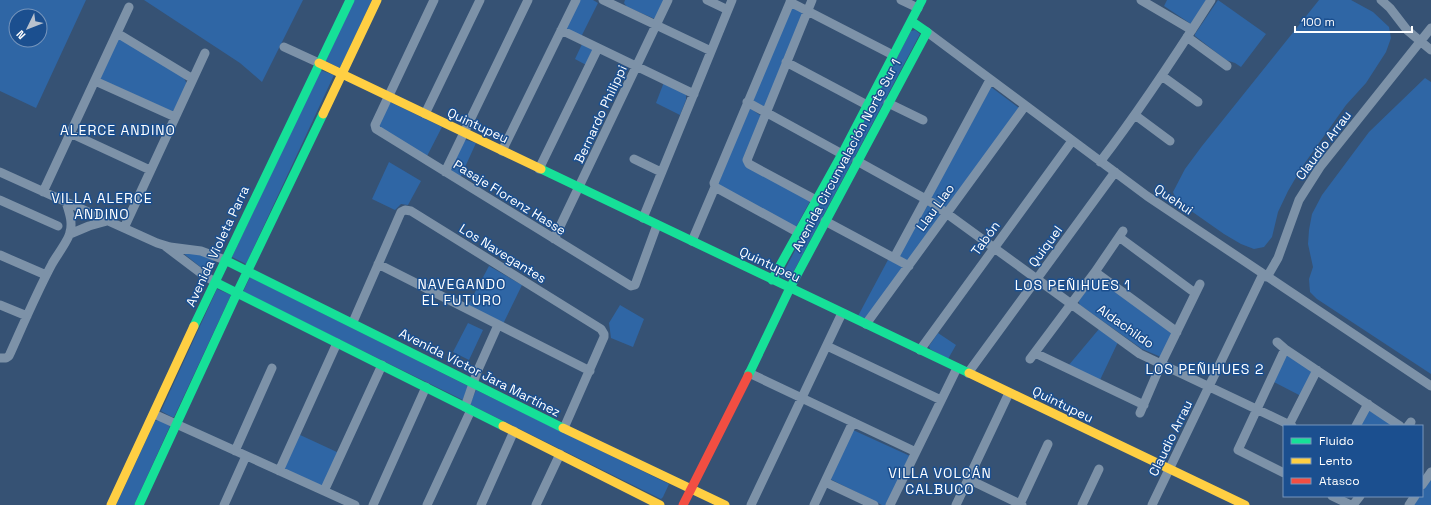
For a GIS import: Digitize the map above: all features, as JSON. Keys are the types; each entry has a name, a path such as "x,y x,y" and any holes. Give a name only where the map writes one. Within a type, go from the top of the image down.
{"main road":[{"name":"Avenida Violeta Parra","path":"111,505 225,260 350,0"},
{"path":"139,505 237,293 377,0"},
{"name":"Avenida Circunvalación Norte Sur 1","path":"772,280 842,154 920,4"},
{"name":"Quehui","path":"911,21 927,32"},
{"name":"Avenida Circunvalación Norte Sur 1","path":"683,505 790,288 927,32"},
{"name":"Quintupeu","path":"319,63 1170,469 1228,501 1245,505"},
{"name":"Avenida Víctor Jara Martínez","path":"225,260 353,322 564,428 725,505"},
{"path":"215,282 660,505"}],"street":[{"path":"389,96 434,0"},
{"path":"425,114 480,0"},
{"path":"445,172 528,0"},
{"path":"502,151 576,0"},
{"path":"603,0 620,4 656,25 711,51"},
{"name":"Bernardo Philippi","path":"554,240 668,0"},
{"path":"707,0 728,10"},
{"path":"643,218 732,0"},
{"path":"812,0 747,158 747,162 816,200"},
{"path":"901,0 920,4"},
{"path":"1141,0 1190,34 1227,66"},
{"path":"1100,162 1162,76 1212,0"},
{"path":"1381,0 1390,8 1407,30 1431,50"},
{"path":"692,241 747,102 790,1 893,55"},
{"path":"43,192 129,7"},
{"name":"Claudio Arrau","path":"1152,505 1265,276 1278,258 1300,200 1320,167 1431,28"},
{"path":"562,30 694,94"},
{"name":"Quehui","path":"927,32 1154,201 1431,386"},
{"path":"117,33 193,79"},
{"name":"Quintupeu","path":"284,47 319,63"},
{"path":"539,169 598,48"},
{"path":"124,228 205,53"},
{"path":"786,62 867,105"},
{"path":"1162,76 1198,102"},
{"name":"Llau Llao","path":"894,258 990,80"},
{"path":"95,81 175,117"},
{"name":"Pasaje Florenz Hasse","path":"389,96 374,127 554,240 631,286 633,286 657,225"},
{"path":"747,102 842,154"},
{"path":"888,103 923,120"},
{"name":"Llau Llao","path":"866,324 1025,106"},
{"path":"1135,115 1170,141"},
{"path":"70,133 150,170"},
{"name":"Tabón","path":"920,350 1072,140"},
{"path":"634,159 662,172"},
{"name":"Aldachildo","path":"857,161 926,199 947,213 1140,354 1291,425"},
{"path":"0,172 107,221 167,246 202,251 225,260"},
{"name":"Quiquel","path":"968,373 1115,172"},
{"path":"715,186 799,233"},
{"path":"0,200 58,226"},
{"path":"1,358 6,358 9,356 46,275 70,234 70,216 66,202"},
{"name":"Los Navegantes","path":"353,322 401,212 405,210 411,211 601,329 604,337 564,428"},
{"path":"70,234 89,226 107,221"},
{"path":"825,222 908,266"},
{"path":"1195,294 1121,234 1072,304 1033,356 1142,409 1161,364 1200,284"},
{"path":"167,246 202,274 215,282"},
{"path":"0,256 46,275"},
{"path":"378,264 590,371"},
{"path":"1095,272 1177,332"},
{"path":"0,305 27,316"},
{"path":"751,505 842,313"},
{"path":"427,505 468,408 473,383 498,325"},
{"path":"1278,342 1285,349 1399,425"},
{"path":"279,471 337,343"},
{"path":"827,346 941,400"},
{"path":"1283,472 1238,450 1285,349"},
{"path":"324,491 382,366"},
{"path":"235,451 272,368"},
{"path":"890,505 957,368"},
{"path":"1291,425 1317,370"},
{"path":"749,373 916,452"},
{"path":"373,505 426,387"},
{"path":"956,505 1009,393"},
{"path":"1357,425 1368,404"},
{"path":"154,414 351,504"},
{"path":"814,505 853,422"},
{"path":"481,505 514,431"},
{"path":"968,479 1021,504 1048,444"},
{"path":"536,505 560,454"},
{"path":"224,505 246,456"},
{"path":"1082,505 1100,469"},
{"path":"1423,484 1431,472"},
{"path":"825,482 874,505"},
{"path":"1334,497 1352,505 1359,497"}],"shaded area":[{"path":"0,0 86,0 36,108 0,91"},
{"path":"144,0 303,0 262,82 240,63"},
{"path":"353,0 372,0 340,68 325,61"},
{"path":"578,0 593,0 598,3 581,37 566,28"},
{"path":"625,0 666,0 655,19 627,7 624,3"},
{"path":"1167,0 1206,0 1191,24 1164,6"},
{"path":"1218,0 1266,34 1241,67 1226,60 1195,36"},
{"path":"1319,0 1351,0 1373,12 1389,27 1391,38 1386,52 1366,83 1346,105 1302,167 1278,212 1272,237 1264,247 1254,249 1241,244 1224,234 1177,201 1173,192 1185,169 1202,146"},
{"path":"790,6 804,10 765,107 752,99"},
{"path":"915,30 920,34 789,280 781,277 911,31"},
{"path":"118,39 121,39 184,78 187,84 173,112 100,79"},
{"path":"583,42 592,47 594,52 588,66 575,59"},
{"path":"320,70 334,75 246,264 232,257"},
{"path":"1425,78 1431,82 1431,374 1317,299 1310,292 1309,279 1313,267 1308,244 1312,214 1322,195 1369,132"},
{"path":"664,82 686,95 686,100 680,115 656,103"},
{"path":"991,87 1019,108 946,208 931,197"},
{"path":"388,101 442,127 426,158 378,128"},
{"path":"750,108 761,116 745,157 810,201 796,227 717,185"},
{"path":"466,140 476,143 460,178 450,169 464,141"},
{"path":"389,162 421,181 408,205 401,204 395,210 372,199"},
{"path":"928,205 942,216 910,263 897,255"},
{"path":"183,253 195,253 214,260 208,273"},
{"path":"889,258 903,267 868,319 858,316"},
{"path":"489,266 522,285 503,324 467,307"},
{"path":"250,277 468,386 463,400 243,292"},
{"path":"1095,277 1169,329 1172,335 1161,357 1142,349 1080,305 1078,300"},
{"path":"217,289 231,295 174,417 172,417 161,411"},
{"path":"620,305 644,319 633,347 611,338 609,323"},
{"path":"468,323 483,330 469,360 453,352"},
{"path":"1099,329 1118,342 1100,380 1068,366"},
{"path":"938,333 956,345 948,359 930,349 929,346"},
{"path":"1285,354 1312,371 1301,396 1272,381"},
{"path":"476,390 669,484 663,497 661,499 471,405"},
{"path":"1368,410 1394,425 1362,425 1360,424"},
{"path":"159,420 170,426 134,505 116,505 155,421"},
{"path":"853,430 910,456 886,505 882,505 830,479"},
{"path":"298,434 339,453 322,486 285,469 284,467"},
{"path":"1431,478 1431,505 1413,505 1418,497 1423,497 1423,490"}],"traffic: fast":[{"path":"194,326 350,0"},
{"path":"772,280 842,154 922,0"},
{"path":"748,376 790,288 927,32 911,21"},
{"path":"139,505 237,293 323,114"},
{"path":"541,169 969,373"},
{"path":"225,260 563,428"},
{"path":"215,282 503,426"}],"traffic: slow":[{"path":"323,114 377,0"},
{"path":"319,63 541,169"},
{"path":"111,505 194,326"},
{"path":"969,373 1245,505"},
{"path":"503,426 660,505"},
{"path":"563,428 725,505"}],"traffic: jam":[{"path":"683,505 748,376"}],"district":[{"name":"ALERCE ANDINO","path":"118,130"},
{"name":"VILLA ALERCE ANDINO","path":"102,206"},
{"name":"LOS PEÑIHUES 1","path":"1073,285"},
{"name":"NAVEGANDO EL FUTURO","path":"462,292"},
{"name":"LOS PEÑIHUES 2","path":"1205,369"},
{"name":"VILLA VOLCÁN CALBUCO","path":"940,482"}]}
